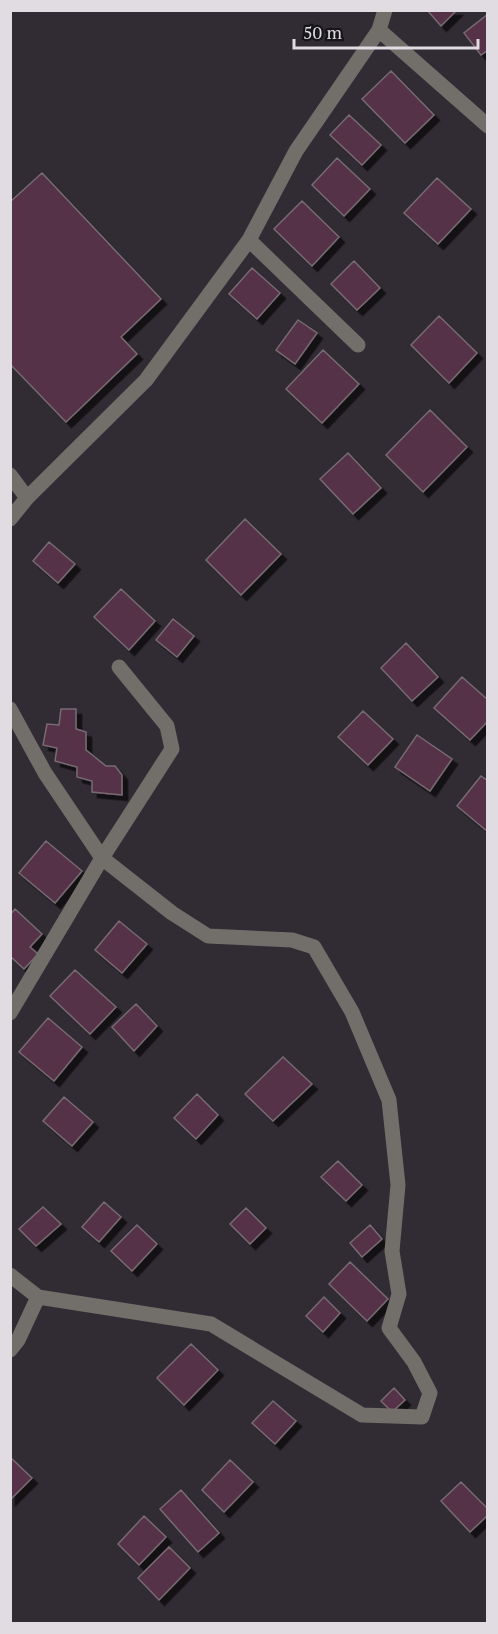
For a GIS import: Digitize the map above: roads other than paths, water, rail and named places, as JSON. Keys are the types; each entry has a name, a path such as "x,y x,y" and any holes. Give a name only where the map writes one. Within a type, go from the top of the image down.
{"street":[{"path":"10,519 27,498 146,380 249,240 296,151 379,30 385,10"},
{"path":"379,30 488,126"},
{"path":"249,240 358,345"},
{"path":"10,475 27,498"},
{"path":"10,1013 102,858 172,749 168,726 120,667"},
{"path":"10,710 45,773 102,858 172,913 208,936 292,940 314,947 352,1012 389,1100 398,1185 392,1251 399,1294 389,1328 414,1362 429,1393 422,1417 362,1415 211,1324 79,1301 38,1297 10,1275"},
{"path":"10,1350 18,1340 38,1297"}]}
